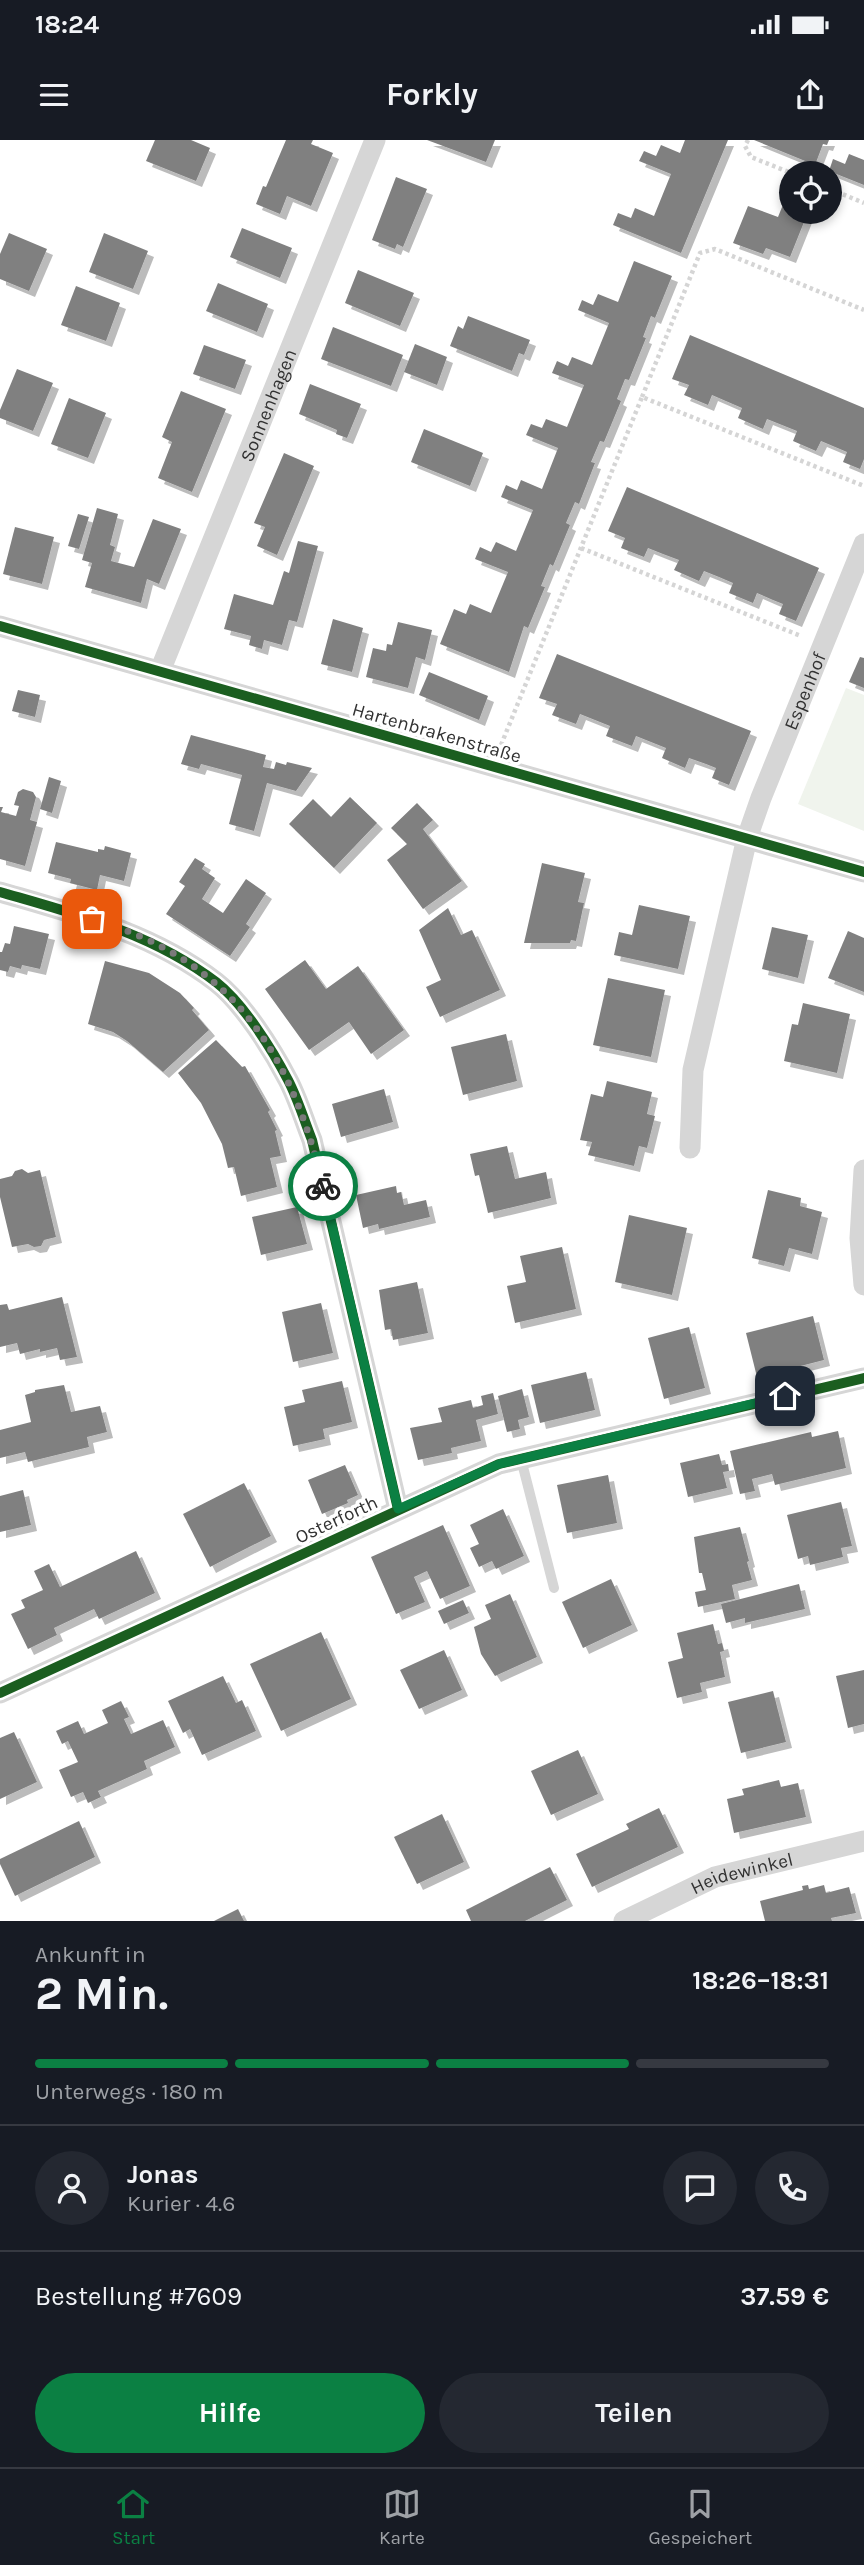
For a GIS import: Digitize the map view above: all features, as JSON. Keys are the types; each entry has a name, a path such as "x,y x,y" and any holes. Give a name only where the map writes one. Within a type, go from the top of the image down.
{"street":[{"name":"Sonnenhagen","path":"160,671 375,140"},
{"name":"Espenhof","path":"747,838 864,544"},
{"name":"Hartenbrakenstraße","path":"0,626 864,872"},
{"path":"690,1148 693,1070 747,838"},
{"path":"0,892 114,926 171,951 218,983 256,1027 289,1081 312,1140 398,1509"},
{"path":"864,1170 860,1238 864,1285"},
{"name":"Osterforth","path":"0,1693 499,1464 864,1378"},
{"name":"Heidewinkel","path":"624,1921 715,1877 864,1841"}],"lane":[{"path":"521,1459 554,1588"}],"path":[{"path":"748,140 745,146 751,157 779,168"},
{"path":"842,194 864,203"},
{"path":"493,766 700,253 715,249 864,310"},
{"path":"642,397 864,486"},
{"path":"581,548 823,645"}],"shaded area":[{"path":"846,688 864,695 864,831 798,804"}],"building":[{"path":"155,140 191,140 210,148 196,181 146,161"},
{"path":"286,140 313,140 311,144 333,153 311,206 287,196 280,214 256,204"},
{"path":"427,140 495,140 486,162"},
{"path":"685,140 728,140 681,253 613,225 618,213 631,218 635,208 654,216 671,174 639,161 644,151 656,156 661,145 680,153"},
{"path":"754,140 829,140 827,145 823,144 817,161 805,161"},
{"path":"849,154 864,160 864,185 842,176 842,163 845,164"},
{"path":"396,177 427,189 403,247 397,244 395,249 372,240"},
{"path":"748,206 778,217 779,215 779,224 803,224 790,257 766,248 763,254 733,243"},
{"path":"242,228 292,248 280,278 230,257"},
{"path":"9,233 47,249 29,291 0,279 0,254"},
{"path":"104,233 148,251 133,289 89,272"},
{"path":"634,261 672,276 655,318 651,316 643,337 646,338 629,380 625,379 617,399 621,401 604,442 600,441 591,462 595,463 579,504 575,502 566,523 570,525 553,566 550,564 541,586 545,587 528,628 524,626 509,672 440,644 454,609 466,614 470,604 491,613 508,572 475,559 480,547 491,552 496,542 516,551 533,510 501,497 506,485 517,490 521,480 542,489 558,448 526,435 531,424 542,428 546,419 567,427 584,385 552,373 557,361 568,366 572,357 592,365 609,323 578,310 582,300 593,305 598,294 618,302"},
{"path":"358,270 414,293 400,326 345,303"},
{"path":"218,283 268,304 257,332 206,311"},
{"path":"76,286 120,303 106,341 61,325"},
{"path":"468,316 530,340 524,355 519,353 512,371 450,346 458,326 463,329"},
{"path":"333,327 403,355 391,386 321,359"},
{"path":"690,335 864,408 864,459 860,469 843,462 847,452 821,441 816,451 793,441 797,431 767,419 763,429 738,418 742,408 712,395 708,405 684,395 689,385 672,379"},
{"path":"415,344 447,357 437,385 404,372"},
{"path":"204,345 246,360 235,389 193,374"},
{"path":"17,369 53,383 33,431 0,418 0,410"},
{"path":"310,384 361,404 347,438 336,434 337,430 299,414"},
{"path":"181,391 226,409 192,492 158,478 172,442 162,437"},
{"path":"69,398 106,413 88,458 51,444"},
{"path":"424,429 483,453 470,486 411,462"},
{"path":"284,453 314,466 277,555 257,546 265,527 254,523"},
{"path":"627,487 819,568 796,621 779,614 783,604 757,593 753,603 729,593 733,583 719,577 704,571 699,581 674,570 679,560 648,548 644,557 621,548 625,538 608,531"},
{"path":"97,508 118,514 110,545 115,547 111,561 134,567 153,519 181,529 159,584 147,579 141,603 85,587 92,563 82,560"},
{"path":"78,514 89,517 79,549 68,546"},
{"path":"15,527 54,537 42,584 3,574"},
{"path":"298,541 318,546 297,622 289,620 282,645 264,640 262,649 249,645 251,636 224,629 234,594 273,605 284,571 289,573"},
{"path":"333,619 363,628 352,672 321,664"},
{"path":"398,622 432,630 425,660 416,657 408,688 366,677 373,648 386,651 387,644 392,645"},
{"path":"557,654 751,731 729,785 712,778 716,768 689,758 685,768 662,758 666,748 636,736 632,746 606,736 610,726 580,714 576,724 552,715 557,704 539,698"},
{"path":"860,657 864,658 864,688 849,682"},
{"path":"429,672 488,696 479,720 419,695"},
{"path":"18,690 40,695 35,717 12,711"},
{"path":"191,735 266,755 263,767 274,769 276,762 286,765 287,762 312,768 296,791 267,783 254,831 229,824 242,775 201,764 199,769 181,764"},
{"path":"49,777 61,781 52,813 40,809"},
{"path":"23,789 33,792 36,797 30,820 37,822 25,866 0,859 0,807 3,807 1,812 16,816 19,806 14,805 18,792"},
{"path":"350,797 377,823 334,868 289,824 313,799 331,817"},
{"path":"417,803 433,820 423,829 462,881 423,909 387,860 407,844 391,828"},
{"path":"56,842 98,852 98,849 104,850 105,846 131,853 124,881 100,875 97,890 70,883 71,879 48,873"},
{"path":"195,858 205,864 202,869 215,878 202,899 223,913 246,879 266,893 246,924 250,927 230,956 166,914 185,886 179,882"},
{"path":"542,863 585,873 578,902 584,903 576,941 524,943"},
{"path":"639,905 690,916 678,969 614,955 619,932 632,935"},
{"path":"448,908 461,935 472,930 500,990 440,1017 426,987 441,980 419,930"},
{"path":"14,926 49,934 40,969 22,965 21,969 10,966 8,972 0,970 0,952 5,943 10,944"},
{"path":"772,927 808,935 798,978 762,969"},
{"path":"848,931 864,938 864,992 828,978"},
{"path":"305,960 326,989 358,966 404,1030 371,1054 349,1022 309,1050 265,989"},
{"path":"105,961 149,973 180,993 209,1030 163,1072 113,1032 88,1024"},
{"path":"608,978 665,990 651,1057 593,1045"},
{"path":"803,1003 850,1014 837,1073 784,1061 792,1024 798,1025"},
{"path":"506,1034 517,1081 463,1095 451,1047"},
{"path":"216,1040 242,1067 245,1066 270,1110 268,1112 277,1130 275,1131 281,1156 270,1158 277,1187 241,1196 234,1167 228,1168 222,1144 201,1103 178,1073"},
{"path":"607,1081 652,1092 647,1114 655,1116 647,1148 639,1146 634,1166 588,1155 592,1142 580,1140 591,1094 603,1097"},
{"path":"384,1089 393,1122 341,1137 332,1104"},
{"path":"507,1146 515,1179 546,1172 551,1198 488,1213 479,1175 475,1176 470,1154"},
{"path":"22,1169 28,1173 40,1170 56,1237 44,1240 41,1246 28,1244 12,1247 0,1197 0,1179 12,1176 15,1171"},
{"path":"396,1186 397,1193 401,1192 404,1205 426,1200 430,1217 379,1229 378,1224 363,1228 356,1195"},
{"path":"768,1190 801,1198 800,1206 822,1212 812,1254 789,1248 784,1266 752,1258"},
{"path":"297,1207 307,1244 261,1255 252,1217"},
{"path":"629,1215 687,1228 672,1295 615,1282"},
{"path":"562,1247 576,1309 515,1323 507,1286 526,1282 520,1256"},
{"path":"417,1282 428,1333 393,1340 391,1329 385,1330 379,1290"},
{"path":"62,1297 77,1357 60,1360 57,1348 20,1354 17,1343 0,1347 0,1305 7,1304 9,1310"},
{"path":"321,1303 333,1353 293,1362 282,1312"},
{"path":"813,1316 824,1360 757,1377 746,1333"},
{"path":"689,1327 705,1388 664,1399 648,1338"},
{"path":"586,1372 595,1410 540,1423 531,1385"},
{"path":"342,1381 352,1422 323,1429 325,1439 293,1446 284,1407 305,1402 302,1390"},
{"path":"64,1385 71,1412 100,1406 107,1432 87,1437 89,1447 28,1462 25,1452 0,1458 0,1430 31,1422 25,1395 35,1390"},
{"path":"522,1389 529,1417 518,1420 520,1429 507,1432 498,1396"},
{"path":"493,1393 498,1414 476,1420 481,1441 451,1448 452,1453 418,1460 410,1428 442,1422 438,1408 471,1400 473,1408 483,1405 481,1396"},
{"path":"838,1431 846,1468 775,1485 772,1474 752,1479 755,1491 740,1494 730,1451 811,1432 812,1437"},
{"path":"719,1454 722,1465 728,1464 729,1471 723,1472 727,1488 688,1497 680,1463"},
{"path":"345,1465 358,1495 347,1500 348,1503 322,1514 308,1480"},
{"path":"608,1475 617,1523 567,1533 557,1485"},
{"path":"244,1483 271,1536 210,1567 183,1514"},
{"path":"23,1490 31,1525 0,1532 0,1496"},
{"path":"841,1502 852,1546 841,1548 843,1557 810,1565 808,1556 798,1559 787,1515"},
{"path":"503,1509 524,1556 496,1569 492,1561 479,1567 470,1548 479,1544 470,1525"},
{"path":"443,1525 470,1586 440,1599 427,1571 414,1577 425,1602 396,1614 371,1557"},
{"path":"740,1527 752,1580 732,1585 735,1599 698,1607 695,1592 706,1590 702,1573 699,1573 694,1537"},
{"path":"136,1551 155,1593 99,1619 94,1609 54,1628 57,1635 28,1649 11,1614 25,1608 21,1600 43,1590 34,1571 49,1564 60,1587"},
{"path":"611,1579 632,1625 583,1648 562,1602"},
{"path":"799,1584 805,1609 745,1623 745,1618 726,1623 721,1604"},
{"path":"510,1594 537,1657 495,1676 481,1654 474,1627 491,1619 485,1605"},
{"path":"463,1600 469,1613 444,1624 438,1611"},
{"path":"713,1624 718,1644 722,1643 724,1651 720,1652 725,1677 700,1683 702,1692 677,1698 668,1662 683,1658 677,1633"},
{"path":"321,1632 351,1699 281,1731 250,1664"},
{"path":"444,1650 462,1690 419,1709 400,1670"},
{"path":"864,1670 864,1724 848,1728 836,1676"},
{"path":"223,1676 236,1703 242,1700 256,1731 202,1755 190,1729 183,1733 168,1701"},
{"path":"773,1691 786,1742 741,1753 728,1702"},
{"path":"121,1701 129,1717 124,1719 131,1734 163,1720 175,1747 144,1761 147,1769 98,1791 101,1797 88,1803 83,1792 71,1797 59,1770 78,1762 68,1741 62,1744 56,1731 78,1721 84,1734 108,1723 102,1710"},
{"path":"14,1732 37,1782 0,1799 0,1738"},
{"path":"578,1750 598,1794 551,1815 531,1771"},
{"path":"779,1780 781,1787 798,1783 806,1817 734,1833 727,1799 744,1795 742,1789"},
{"path":"659,1808 678,1847 592,1887 576,1854 629,1829 626,1824"},
{"path":"442,1814 464,1862 417,1884 394,1837"},
{"path":"79,1821 95,1857 15,1896 0,1859"},
{"path":"550,1867 567,1900 525,1921 471,1921 466,1910"},
{"path":"808,1885 809,1889 824,1885 826,1893 849,1887 856,1913 831,1918 832,1921 765,1921 760,1901 803,1890 802,1886"},
{"path":"238,1909 244,1921 214,1921"}],"cycle path":[{"path":"0,626 864,872"},
{"path":"0,892 112,927 166,950 226,991 265,1041 292,1087 312,1140 398,1509"},
{"path":"0,1693 499,1464 864,1378"}],"way so far":[{"path":"92,919 171,951 218,983 256,1027 289,1081 312,1140 323,1186"}],"route":[{"path":"323,1186 398,1509 499,1464 785,1396"}]}
